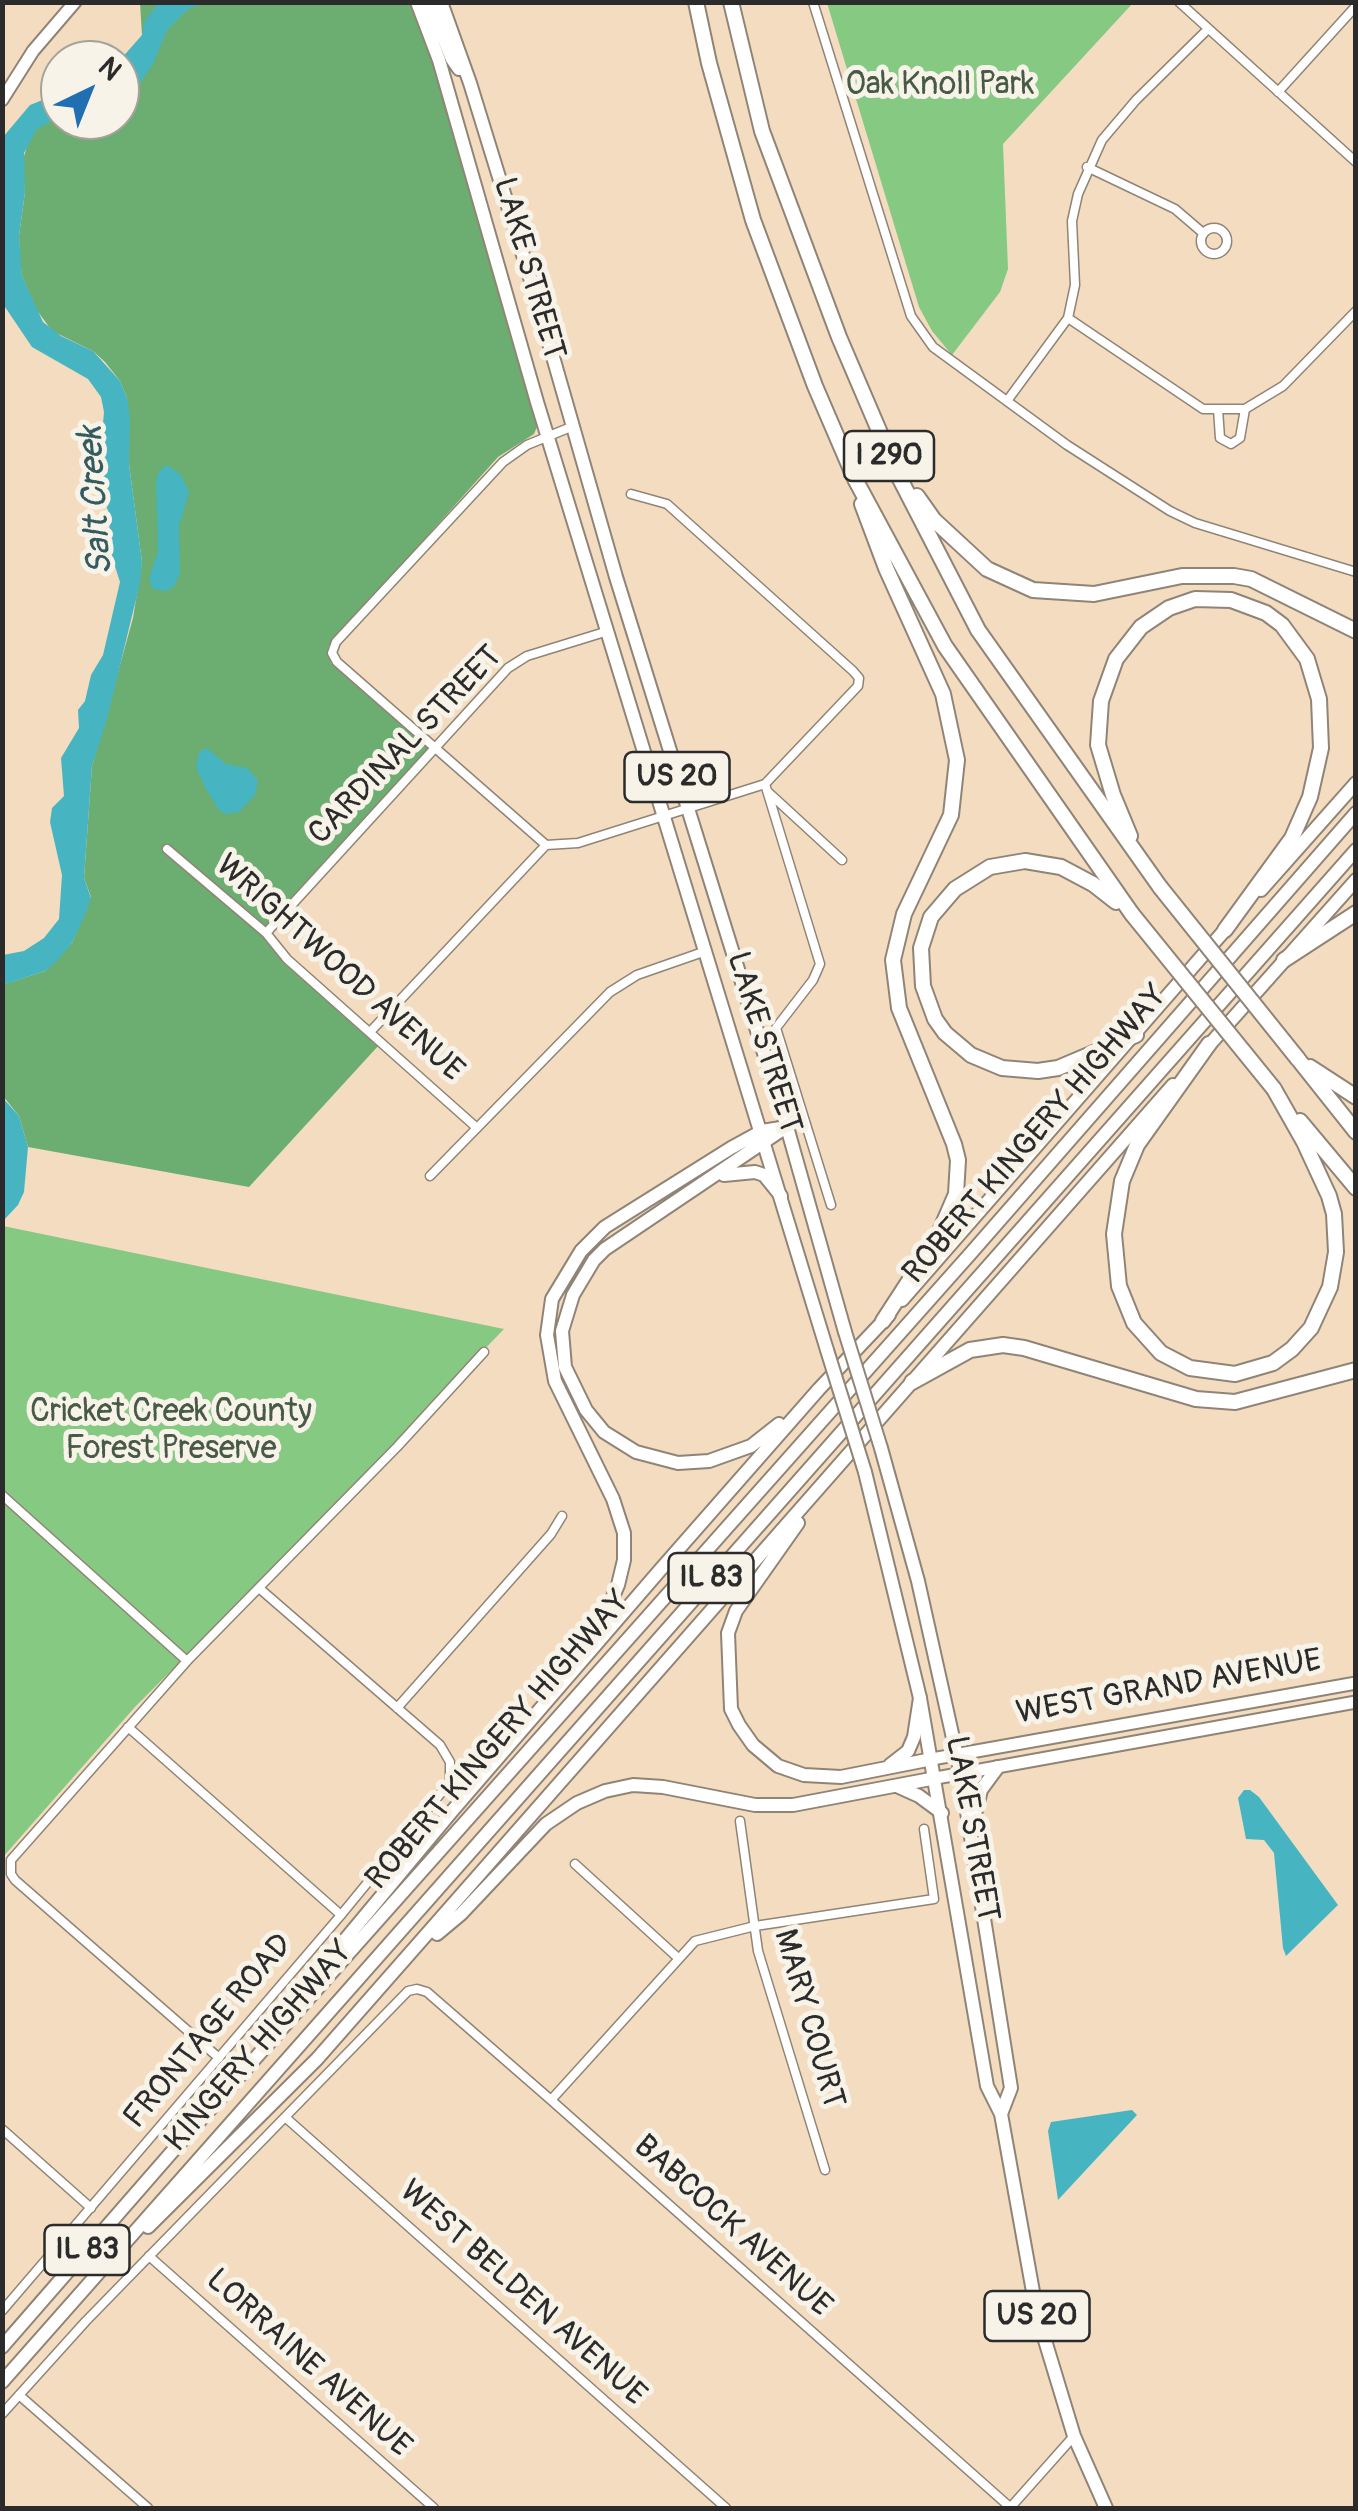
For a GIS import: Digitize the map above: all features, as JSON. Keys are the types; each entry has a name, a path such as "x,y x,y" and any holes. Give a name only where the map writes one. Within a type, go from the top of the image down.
{"highway":[{"name":"I 290","path":"696,2 752,220 808,370 856,479 945,646 1132,914 1356,1188"},
{"name":"I 290","path":"730,2 762,131 839,337 894,466 978,630 1142,864 1356,1132"},
{"path":"894,466 934,520 988,569 1033,590 1094,594 1182,576 1234,576 1252,579 1356,631"},
{"path":"856,479 867,523 944,694 957,760 950,815 904,914 893,960 900,1008 954,1144 958,1160 956,1194 937,1238 884,1321"},
{"path":"1142,864 1098,745 1101,701 1114,664 1140,627 1169,608 1213,598 1248,604 1282,625 1307,659 1319,700 1322,731 1317,775 1303,816 1292,838 1224,930"},
{"path":"1132,914 1093,884 1061,867 1025,860 1006,862 970,877 942,902 925,932 921,966 927,1002 945,1032 970,1055 1002,1068 1058,1068 1136,1035"},
{"path":"1284,960 1356,912"},
{"path":"1210,1044 1133,1155 1122,1181 1114,1234 1119,1286 1134,1323 1160,1354 1190,1368 1235,1374 1273,1364 1310,1328 1330,1287 1336,1231 1329,1196 1274,1089"},
{"path":"1298,1059 1356,1097"},
{"path":"912,1382 970,1350 1003,1345 1196,1399 1235,1402 1356,1370"}],"main road":[{"path":"2,100 33,51 75,2"},
{"name":"LAKE STREET","path":"417,2 439,60 663,816 864,1472 920,1698 986,2086 1001,2114 1036,2314 1074,2436 1106,2508"},
{"path":"429,2 452,58 470,83"},
{"name":"LAKE STREET","path":"441,2 511,216 686,809 787,1127 918,1581 961,1774 1011,2088 1001,2114"},
{"path":"486,222 511,216"},
{"path":"452,1810 1356,783"},
{"name":"ROBERT KINGERY HIGHWAY","path":"2,2347 1356,813"},
{"name":"KINGERY HIGHWAY","path":"2,2382 1356,850"},
{"path":"68,2306 317,2059 1356,880"},
{"path":"171,2152 596,1630 613,1598 624,1560 620,1516 555,1381 547,1335 552,1299 581,1251 605,1227 787,1127"},
{"path":"764,1137 716,1176 605,1249 580,1283 562,1331 565,1366 580,1400 604,1432 626,1447 664,1461 696,1464 751,1446 819,1389"},
{"path":"716,1176 755,1172 764,1176 781,1196"},
{"path":"837,1468 736,1611 728,1633 731,1710 753,1745 778,1766 804,1775 841,1776 932,1759"},
{"name":"WEST GRAND AVENUE","path":"932,1759 1356,1683"},
{"name":"US 20","path":"886,1767 908,1751 920,1698"},
{"name":"WEST GRAND AVENUE","path":"936,1778 1356,1702"},
{"path":"970,1834 981,1790 998,1768"},
{"path":"401,1965 461,1914 546,1824 605,1791 632,1786 663,1787 754,1805 793,1805 936,1778"},
{"path":"897,1786 919,1796 942,1814"}],"street":[{"path":"813,2 911,316 940,354 1170,511 1195,523 1356,572"},
{"path":"1179,2 1356,162"},
{"path":"1278,92 1356,6"},
{"path":"1007,402 1068,318 1075,285 1072,220 1087,167 1102,140 1136,100 1207,30"},
{"path":"1087,167 1175,209 1203,234"},
{"path":"1068,318 1203,409 1218,409 1245,408 1283,386 1356,312"},
{"path":"1218,409 1220,438 1231,444 1240,438 1245,408"},
{"path":"546,845 337,662 332,653 336,642 503,462 527,444 572,426"},
{"path":"370,1032 546,845 578,843 766,788 858,686 859,678 667,504 631,494"},
{"name":"CARDINAL STREET","path":"266,933 508,668 531,655 608,630"},
{"path":"766,788 842,860"},
{"path":"766,788 820,964 813,980 776,1028 831,1206"},
{"name":"WRIGHTWOOD AVENUE","path":"167,849 266,933 287,960 477,1128"},
{"path":"430,1176 585,1014 619,985 706,951"},
{"path":"219,2058 15,1880 11,1860 186,1661 484,1352"},
{"path":"2,1495 186,1661"},
{"path":"260,1588 397,1708 551,1534 562,1516"},
{"name":"FRONTAGE ROAD","path":"2,2311 450,1782 450,1762 440,1745 397,1708"},
{"path":"128,1728 341,1915"},
{"name":"MARY COURT","path":"740,1821 758,1951 824,2170"},
{"path":"551,2100 694,1942 755,1926 934,1899 924,1829"},
{"path":"575,1864 677,1958"},
{"name":"BABCOCK AVENUE","path":"285,2117 408,1990 427,1992 1010,2508"},
{"path":"2,2414 285,2117"},
{"name":"WEST BELDEN AVENUE","path":"285,2117 726,2508"},
{"path":"2,2129 92,2208"},
{"name":"LORRAINE AVENUE","path":"149,2256 434,2508"},
{"path":"19,2395 148,2508"},
{"path":"1010,2508 1074,2436"}],"green space":[{"path":"140,3 412,3 539,422 534,434 498,457 328,647 331,663 429,748 265,929 267,942 285,964 379,1045 249,1187 28,1147 19,1116 3,1096 2,985 45,971 72,943 91,897 84,878 92,766 133,618 142,562 129,464 127,398 105,362 93,351 52,331 36,309 20,262 25,192 22,163 29,139 40,126 40,140 140,140"},
{"name":"Oak Knoll Park","path":"827,3 1133,3 1003,144 1008,269 1000,292 952,355 919,307"},
{"name":"Cricket Creek County Forest Preserve","path":"3,1226 504,1329 135,1707 3,1857"}],"water":[{"path":"159,3 204,3 187,10 167,30 154,62 140,83 138,40 145,20"},
{"path":"40,101 40,127 24,153 25,192 19,236 22,276 43,322 61,336 93,351 120,381 130,418 129,464 142,562 107,719 92,766 84,878 91,898 72,943 56,962 45,971 3,985 3,955 24,951 44,938 59,919 62,875 50,822 52,808 64,796 61,758 79,728 78,710 103,655 120,582 112,557 108,510 103,501 101,397 88,379 32,347 5,307 3,137 30,105"},
{"path":"167,465 181,475 189,492 179,526 180,573 174,587 166,591 153,589 149,579 158,551 156,480"},
{"path":"207,748 226,764 247,768 258,780 255,795 239,812 225,814 219,810 205,787 196,767 199,752"},
{"path":"2,1097 19,1116 28,1147 24,1192 3,1221"},
{"path":"1244,1790 1259,1797 1338,1905 1286,1956 1274,1853 1264,1840 1246,1839 1238,1798"},
{"path":"1132,2110 1137,2115 1058,2200 1048,2131 1051,2122"}],"water label":[{"name":"Salt Creek","path":"97,501"}]}
